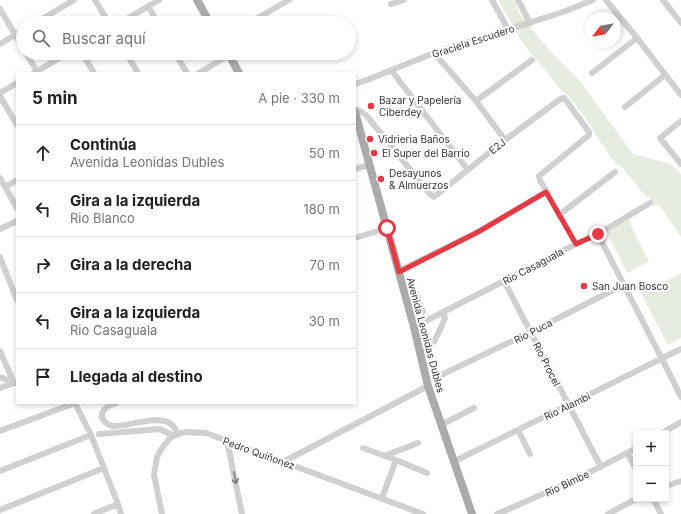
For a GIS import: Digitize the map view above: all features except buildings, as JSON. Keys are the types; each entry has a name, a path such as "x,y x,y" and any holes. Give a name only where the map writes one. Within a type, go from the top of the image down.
{"main road":[{"path":"197,0 206,16"},
{"path":"231,60 238,72"},
{"name":"Avenida Leonidas Dubles","path":"356,116 414,326 428,386 472,514"}],"street":[{"path":"47,16 74,0"},
{"path":"95,0 105,16"},
{"path":"132,16 159,0"},
{"path":"261,16 289,0"},
{"path":"391,4 404,0"},
{"path":"492,0 508,29"},
{"path":"518,0 530,23"},
{"path":"606,0 638,38 681,95"},
{"path":"663,0 681,23"},
{"name":"Graciela Escudero","path":"356,84 434,53 563,12 590,1"},
{"path":"148,6 154,16"},
{"path":"0,9 15,35 0,44"},
{"path":"592,73 638,38"},
{"path":"434,53 476,101 505,140"},
{"path":"30,60 36,72 56,60"},
{"path":"86,60 93,72"},
{"path":"130,60 137,72"},
{"path":"179,60 186,72"},
{"path":"201,72 219,60"},
{"path":"476,101 532,60"},
{"path":"391,70 468,170"},
{"path":"625,107 666,75"},
{"path":"0,93 16,84"},
{"path":"0,96 16,123"},
{"name":"E2J","path":"356,109 366,115 434,197 505,140 559,100 562,98 565,99 590,134 539,176 546,192"},
{"path":"681,120 660,138 681,164"},
{"path":"356,168 369,165"},
{"path":"559,215 615,172"},
{"path":"0,178 16,206"},
{"path":"5,187 16,181"},
{"path":"399,272 478,232 546,192 576,244"},
{"name":"Rio Casaguala","path":"414,326 598,234 650,203"},
{"path":"0,229 16,221"},
{"path":"356,238 387,228"},
{"path":"598,234 681,396"},
{"path":"0,257 16,297"},
{"name":"Rio Procel","path":"504,282 601,467"},
{"name":"Rio Puca","path":"441,375 531,332 623,285"},
{"path":"413,286 423,312"},
{"path":"407,302 418,299"},
{"path":"420,353 433,344 444,318 442,313"},
{"name":"Rio Alambi","path":"453,462 569,406 681,349"},
{"path":"0,351 15,383"},
{"path":"0,377 15,383"},
{"path":"0,388 15,383"},
{"path":"283,462 428,386"},
{"path":"0,431 65,404"},
{"path":"76,404 91,435 121,514"},
{"path":"114,404 106,408 102,413 102,418 108,425 118,426 153,420 164,420 174,427 176,435"},
{"path":"441,425 474,408"},
{"path":"667,430 681,422"},
{"path":"100,434 160,429 176,435"},
{"path":"518,430 530,454"},
{"name":"Pedro Quiñonez","path":"176,435 184,432 206,433 423,514"},
{"path":"0,471 91,435"},
{"path":"162,514 154,475 157,457 170,438 176,435"},
{"path":"227,441 242,514"},
{"path":"384,456 418,443"},
{"path":"363,448 427,473"},
{"name":"Rio Bimbe","path":"497,514 601,467 633,450"},
{"path":"627,453 634,466"},
{"path":"382,498 396,460"},
{"path":"0,510 104,468"},
{"path":"669,485 681,481"},
{"path":"608,514 633,501"},
{"path":"655,502 661,514"},
{"path":"94,514 118,504"}],"shaded area":[{"path":"498,0 514,0 520,15 550,51 579,80 633,154 671,164 681,174 681,237 659,205 653,206 650,198 644,195 623,168 616,164 591,126 570,98 561,90 522,42"},
{"path":"628,219 649,262 627,273 606,230"},
{"path":"681,273 681,338 668,345 641,293"}],"place":[{"name":"Bazar y Papelería Ciberdey","path":"371,106"},
{"name":"Vidrieria Baños","path":"370,139"},
{"name":"El Super del Barrio","path":"374,153"},
{"name":"Desayunos & Almuerzos","path":"381,179"},
{"name":"San Juan Bosco","path":"584,286"}],"route":[{"path":"387,228 399,272 478,232 546,192 576,244 598,234"}]}
